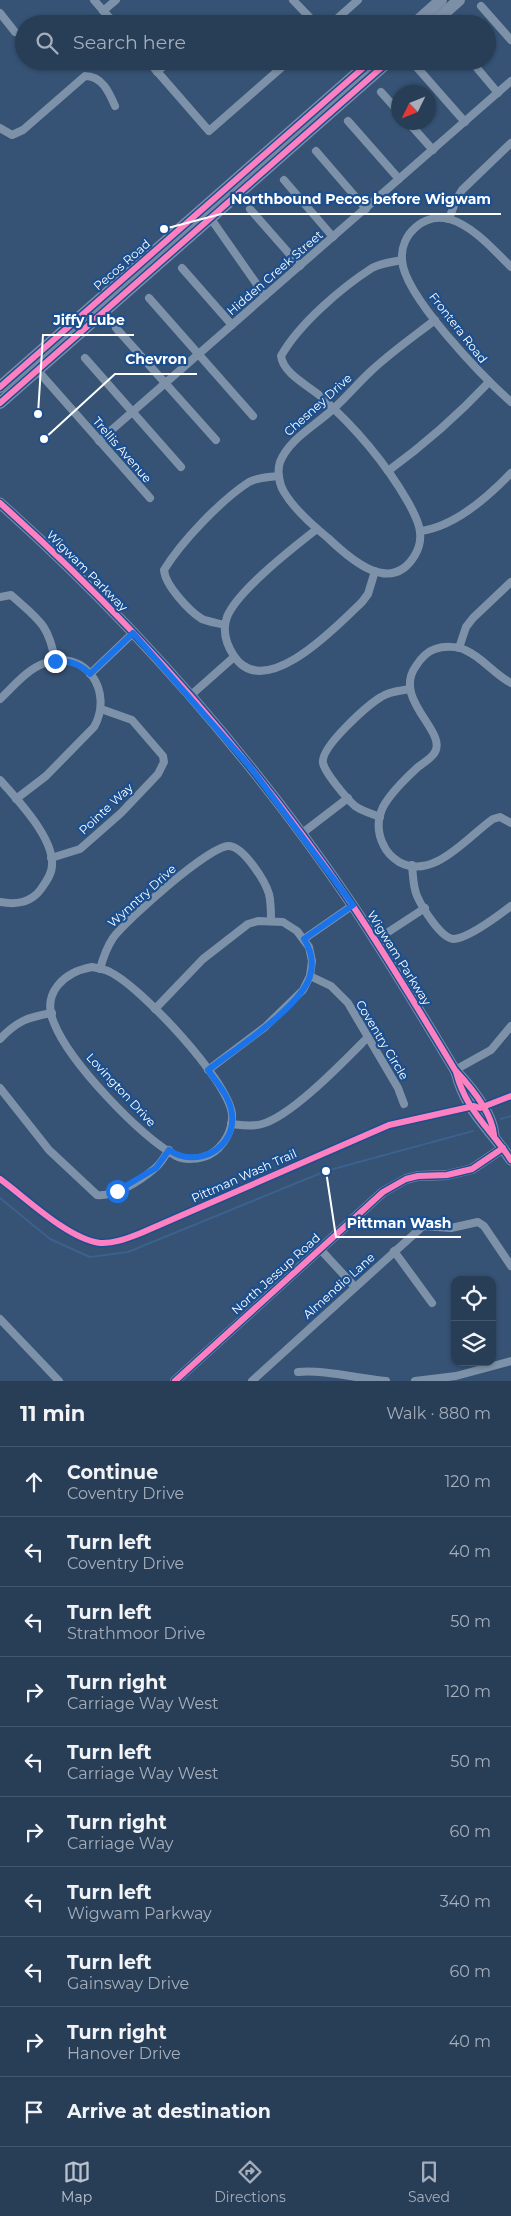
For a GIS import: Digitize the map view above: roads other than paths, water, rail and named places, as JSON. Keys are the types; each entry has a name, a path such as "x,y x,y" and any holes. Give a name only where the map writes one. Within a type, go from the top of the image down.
{"main road":[{"path":"424,15 441,0"},
{"path":"442,15 459,0"},
{"name":"Pecos Road","path":"363,76 366,70"},
{"name":"Pecos Road","path":"0,387 55,347 363,76 373,70"},
{"name":"Pecos Road","path":"0,403 38,370 55,347"},
{"name":"Wigwam Parkway","path":"0,503 75,574 133,633 251,768 353,905 455,1070 460,1090 482,1125 494,1135 511,1160"}],"street":[{"path":"94,0 107,15"},
{"path":"104,11 116,0"},
{"path":"293,0 307,15"},
{"path":"342,15 358,0"},
{"path":"481,6 489,15"},
{"path":"0,13 15,32"},
{"path":"496,23 511,40"},
{"path":"157,72 209,130 278,70"},
{"path":"358,70 363,76"},
{"path":"419,70 465,122"},
{"path":"479,70 498,93"},
{"path":"0,128 12,135 23,130 85,76 98,80 110,92 115,106"},
{"name":"Hidden Creek Street","path":"99,441 511,82"},
{"path":"381,92 391,103"},
{"path":"348,121 400,179"},
{"path":"415,130 433,150"},
{"path":"449,219 462,190 511,143"},
{"path":"316,151 366,209"},
{"path":"284,180 334,237"},
{"path":"250,209 300,266"},
{"path":"207,213 265,296"},
{"path":"225,625 203,619 196,614 164,579 164,570 191,535 217,509 249,482 259,478 279,476 283,491 316,528 354,562 383,574 406,566 418,549 422,535 419,521 388,471 362,438 333,409 290,372 281,359 288,343 342,291 373,268 402,260 401,252 406,238 414,227 428,219 458,221 511,267"},
{"path":"505,261 511,254"},
{"name":"Frontera Road","path":"402,260 402,268 435,320 489,382 511,402"},
{"path":"182,268 232,326"},
{"path":"148,298 253,416"},
{"name":"Chesney Drive","path":"279,476 279,465 286,449 333,409 370,371 435,320"},
{"path":"116,328 216,440"},
{"path":"85,358 181,467"},
{"name":"Trellis Avenue","path":"38,370 150,498"},
{"path":"388,471 431,439 456,417 489,382"},
{"path":"420,531 434,529 449,523 486,496 511,473"},
{"path":"316,528 253,585 232,608 225,625 227,646 234,657 243,665 259,671 270,671 282,667 332,630 362,602 368,594 375,571"},
{"path":"459,648 466,627 473,618 511,582"},
{"path":"0,597 11,595 40,621 52,640 55,661"},
{"path":"90,674 133,633"},
{"path":"511,683 474,655 459,648 436,649 422,656 413,669 410,689 415,706 434,735 437,744 435,753 410,774 387,799 380,817 379,837 386,851 395,860 405,865 421,867 450,854 493,819 500,817 511,823"},
{"path":"190,696 234,657"},
{"path":"0,699 38,666 64,660 83,666 97,682 102,699 100,718 94,728 67,757 16,799"},
{"path":"380,817 356,807 323,764 323,757 328,747 360,713 380,697 389,693 410,689"},
{"name":"Pointe Way","path":"51,858 80,848 121,813 158,774 164,762 163,756 132,720 101,708"},
{"path":"0,780 48,844 52,864 48,880 38,894 25,902 1,905"},
{"path":"301,834 348,798"},
{"name":"Wynntry Drive","path":"100,969 103,956 114,937 154,898 198,863 225,846 232,846 245,855 266,885 271,920"},
{"path":"412,865 415,889 424,908 437,928 450,938 463,936 496,918 511,906"},
{"path":"304,939 353,905"},
{"path":"376,940 424,908"},
{"path":"155,1009 203,959 248,924 271,920 283,922 297,931 304,939 312,961 310,976 303,990 266,1027 208,1070"},
{"path":"0,1039 23,1020 52,1013 51,1003 56,988 64,977 77,970 92,967 110,972 136,991 183,1038 208,1070 227,1099 232,1114 231,1124 252,1126 274,1119 316,1088 368,1037"},
{"name":"Coventry Circle","path":"310,976 331,986 339,993 398,1088 404,1104"},
{"name":"Lovington Drive","path":"52,1013 53,1022 91,1078 133,1123 178,1157 195,1159 209,1155 219,1148 230,1132 231,1124"},
{"path":"455,1070 491,1050 511,1026"},
{"path":"0,1088 49,1150 67,1169 100,1195 117,1191 139,1180 156,1168 169,1150"},
{"name":"North Jessup Road","path":"175,1381 383,1192 395,1184 418,1176 447,1175 472,1169 503,1148"},
{"name":"Almendio Lane","path":"252,1381 423,1226 452,1228 478,1222 484,1226 511,1266"},
{"path":"320,1250 355,1287"},
{"path":"394,1251 432,1303"},
{"path":"0,1319 59,1381"},
{"path":"414,1381 458,1379 511,1361"},
{"path":"298,1372 313,1370 348,1377 386,1381"}],"waterway":[{"path":"501,1119 511,1116"},
{"path":"0,1198 50,1239 90,1257 128,1252 326,1171 473,1131"}],"place":[{"name":"Northbound Pecos before Wigwam","path":"164,229"},
{"name":"Jiffy Lube","path":"38,414"},
{"name":"Chevron","path":"44,439"},
{"name":"Pittman Wash","path":"326,1171"}]}
